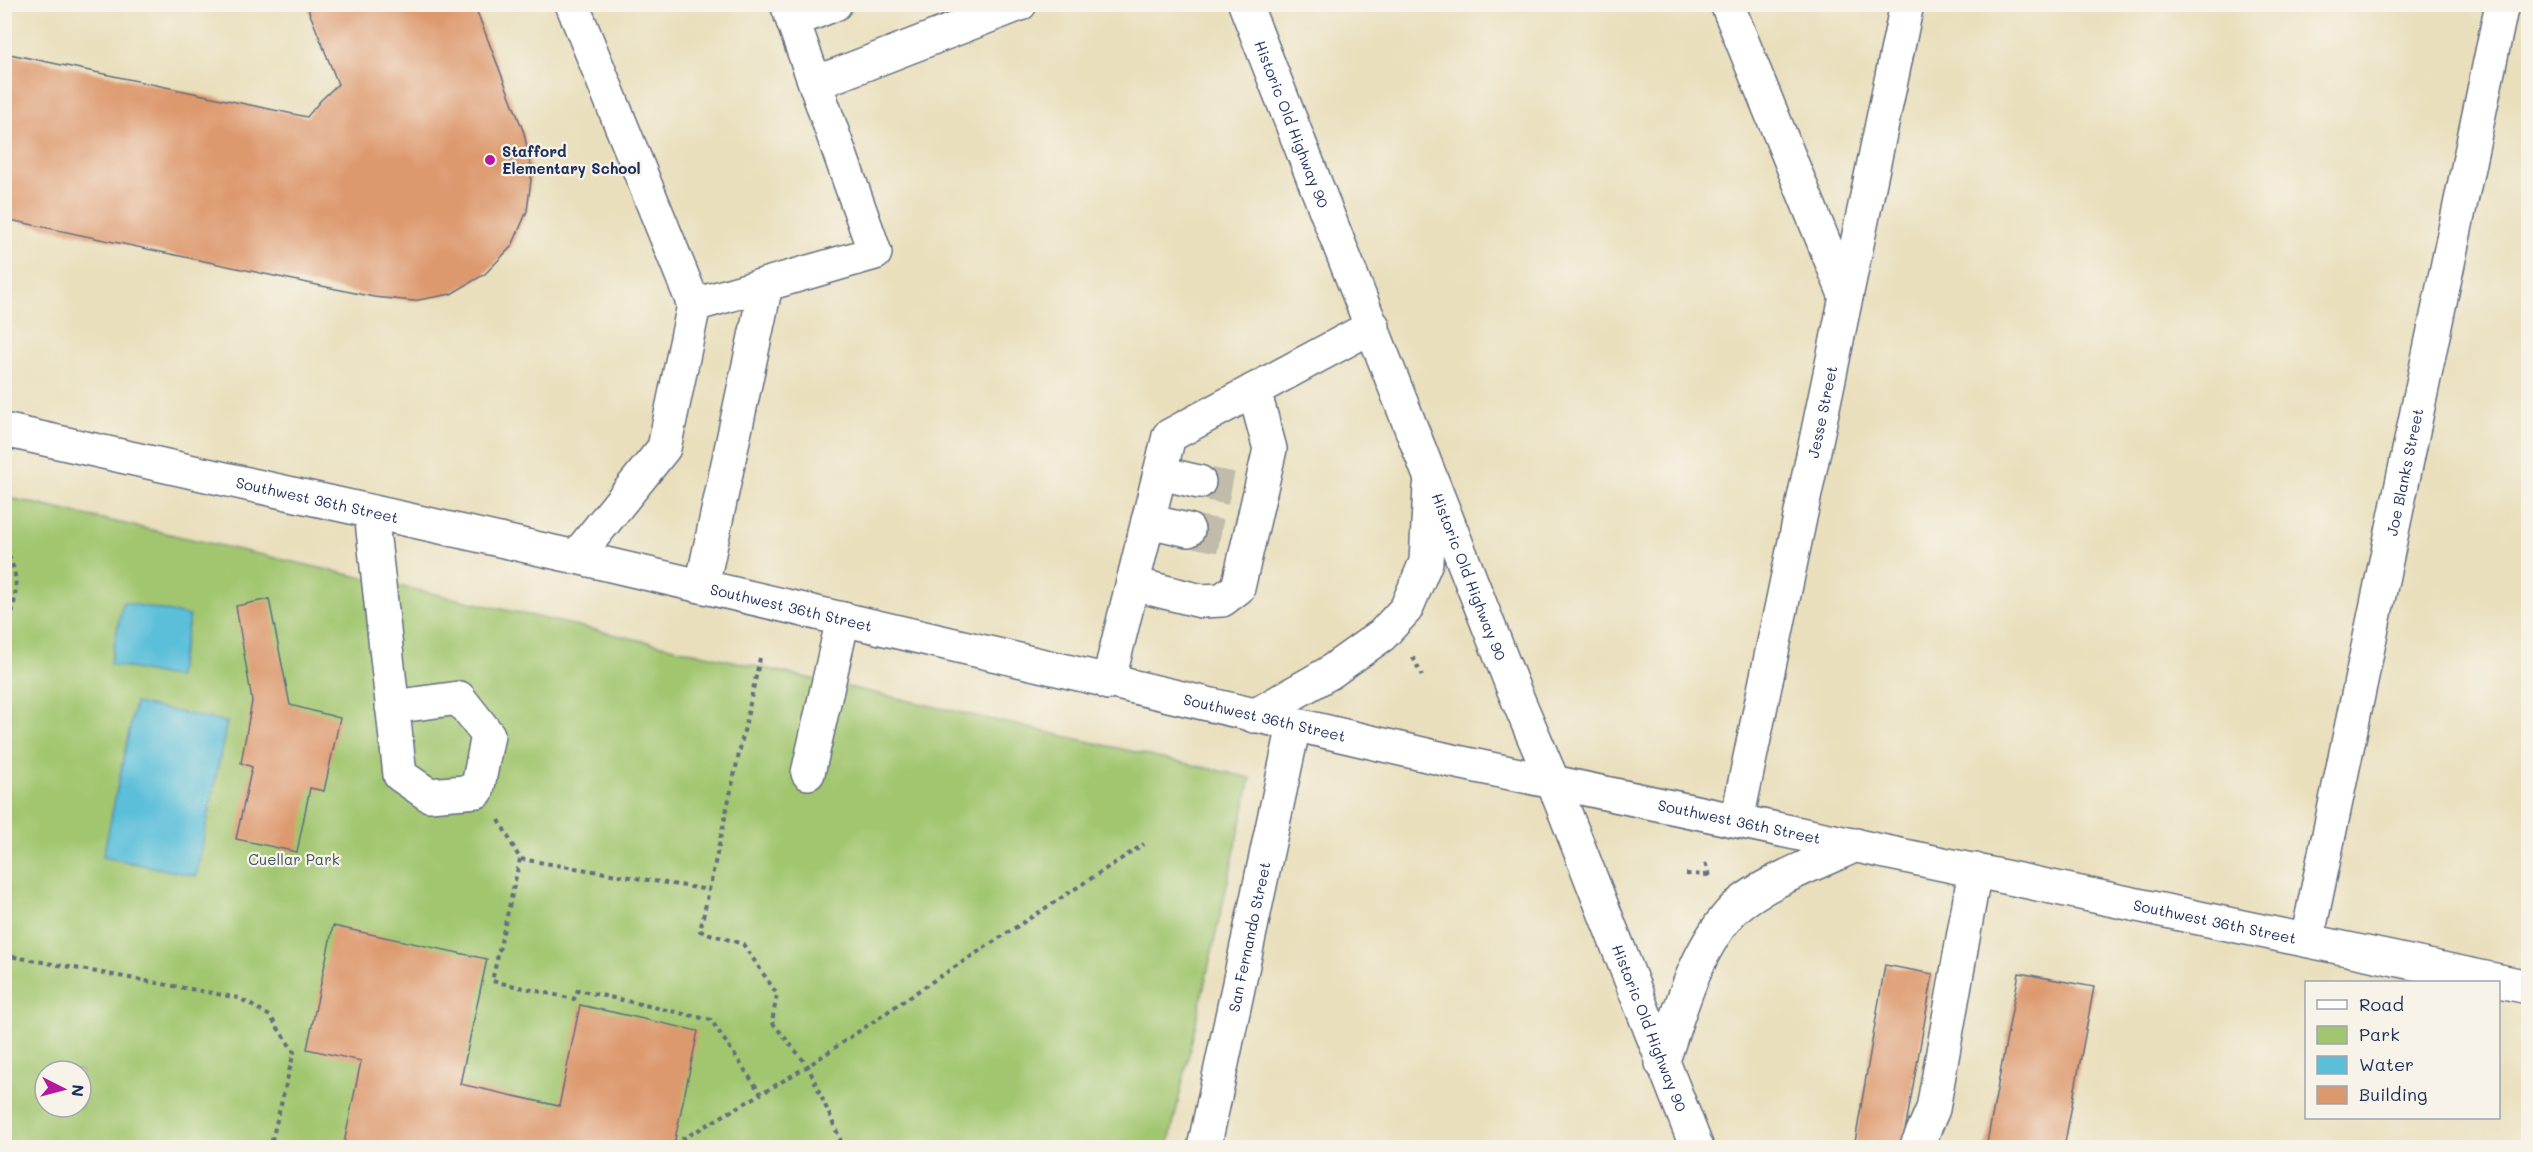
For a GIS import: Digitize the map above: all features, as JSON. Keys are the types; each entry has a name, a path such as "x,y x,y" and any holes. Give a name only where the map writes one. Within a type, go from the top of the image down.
{"main road":[{"path":"572,4 694,305 664,448 576,556"},
{"path":"694,305 875,253 790,13 836,4"},
{"path":"816,83 1020,4"},
{"name":"Historic Old Highway 90","path":"1245,4 1513,688 1553,782 1697,1148"},
{"path":"1727,4 1846,297"},
{"name":"Jesse Street","path":"1737,820 1907,4"},
{"name":"Joe Blanks Street","path":"2307,940 2502,4"},
{"path":"702,586 766,285"},
{"path":"1108,682 1169,436 1372,326"},
{"path":"1132,584 1201,601 1221,600 1238,588 1237,539 1249,492 1270,449 1254,390"},
{"name":"Southwest 36th Street","path":"4,430 576,556 1294,725 1553,782 2529,987"},
{"path":"1160,473 1199,482"},
{"path":"1254,716 1329,673 1382,635 1406,609 1426,562 1431,474"},
{"path":"371,512 392,707"},
{"path":"1148,521 1188,530"},
{"path":"808,773 843,619"},
{"name":"San Fernando Street","path":"1204,1148 1294,725"},
{"path":"1662,1062 1702,952 1731,912 1763,889 1856,845"},
{"path":"1916,1148 1933,1109 1975,870"}],"path":[{"path":"4,548 17,578 17,588 4,643"},
{"path":"760,658 700,931 743,944 777,994 772,1022 808,1066 844,1148"},
{"path":"496,815 520,859 492,981 574,999 578,990 711,1020 761,1094"},
{"path":"4,819 7,825 4,847"},
{"path":"674,1144 808,1066 927,985 1144,844"},
{"path":"520,859 709,890"},
{"path":"1686,874 1710,875 1705,863"},
{"path":"4,955 239,998 270,1016 294,1052 270,1148"}],"green space":[{"name":"Cuellar Park","path":"5,497 1251,778 1168,1147 5,1148"}],"water":[{"path":"123,602 190,616 177,678 110,664"},
{"path":"135,703 227,722 196,876 103,857"}],"building":[{"path":"306,4 474,4 524,133 532,172 527,211 512,246 485,274 451,294 413,301 374,297 5,219 5,53 307,117 338,84"},
{"path":"269,599 290,705 340,718 324,791 310,788 297,852 236,839 252,767 241,763 252,701 236,606"},
{"path":"333,926 487,959 460,1084 559,1106 580,1005 698,1031 674,1144 686,1148 343,1148 361,1061 307,1049"},
{"path":"1885,965 1933,974 1902,1148 1854,1148"},
{"path":"2019,973 2094,987 2064,1148 1986,1148"}],"tunnel":[{"path":"1199,482 1238,490"},
{"path":"1188,530 1225,537"}],"place":[{"name":"Stafford Elementary School","path":"490,160"}]}
